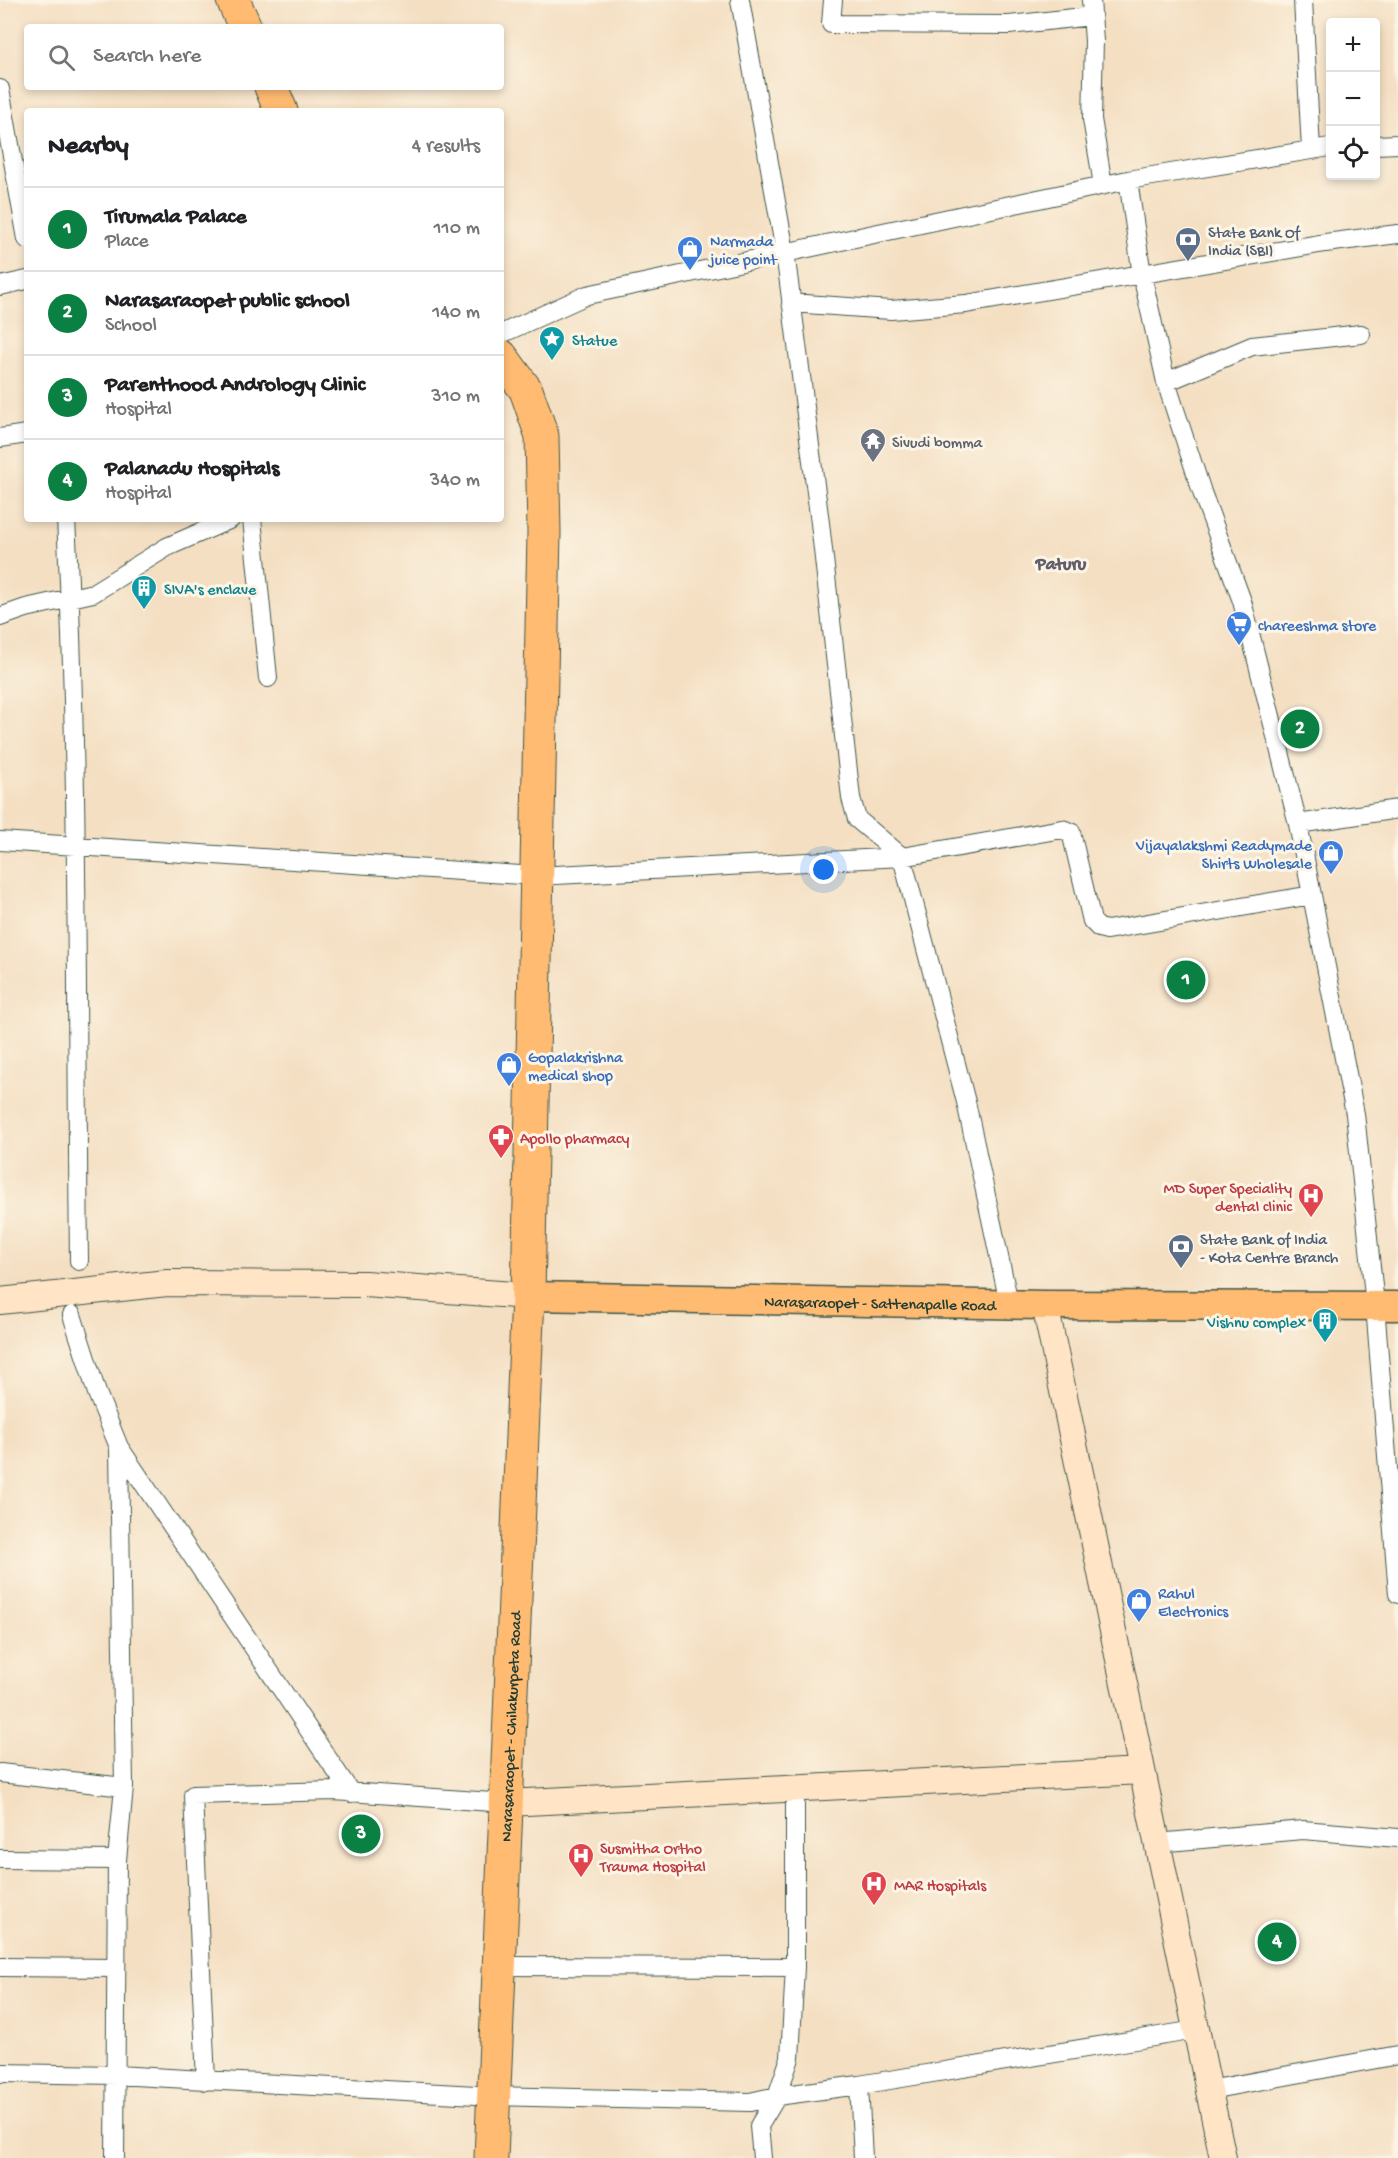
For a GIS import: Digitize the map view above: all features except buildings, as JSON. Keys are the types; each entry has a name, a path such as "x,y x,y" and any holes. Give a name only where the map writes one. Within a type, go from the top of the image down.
{"highway":[{"path":"233,0 244,24"},
{"path":"272,90 280,108"},
{"name":"Narasaraopet - Chilakurpeta Road","path":"491,2158 528,1296 544,532 542,436 526,390 504,360"}],"main road":[{"name":"Narasaraopet - Sattenapalle Road","path":"0,1301 167,1283 365,1284 528,1296 1045,1305 1387,1305"},
{"path":"1045,1305 1223,2158"},
{"path":"507,1803 1142,1771"}],"street":[{"path":"740,0 784,252 820,524 851,798 857,819 902,857 966,1102 1010,1303"},
{"path":"833,0 831,24 1009,25 1092,8 1092,119 1103,185"},
{"path":"1303,0 1311,150"},
{"path":"0,89 24,222"},
{"path":"1380,145 1398,144"},
{"path":"504,333 587,295 1128,180 1326,148"},
{"path":"1128,180 1142,275 1166,382 1203,495 1242,601 1298,824 1355,1114 1387,1305 1398,1594"},
{"path":"791,303 891,310 955,305 1325,243 1398,234"},
{"path":"0,286 24,281"},
{"path":"1166,382 1251,346 1361,334"},
{"path":"0,438 24,434"},
{"path":"66,522 75,846 79,1261"},
{"path":"0,617 26,608 93,593 167,547 224,522"},
{"path":"252,522 268,678"},
{"path":"1298,824 1398,809"},
{"path":"0,841 537,876 902,857 1062,829 1071,832 1074,837 1092,921 1099,928 1107,930 1312,895"},
{"path":"72,1315 97,1393 119,1447 351,1793"},
{"path":"115,2158 117,1860 124,1787 119,1447"},
{"path":"0,1773 124,1787"},
{"path":"762,2158 759,2126 777,2096 790,2058 795,1967 795,1788"},
{"path":"206,2081 193,1795 334,1791 507,1803"},
{"path":"1157,1843 1303,1830 1398,1838"},
{"path":"0,1859 117,1860"},
{"path":"500,1966 795,1967"},
{"path":"0,1967 115,1968"},
{"path":"0,2073 116,2075 494,2096 750,2102 1196,2030"},
{"path":"1209,2090 1398,2055"},
{"path":"859,2085 863,2158"}],"place":[{"name":"State Bank Of India (SBI)","path":"1188,263"},
{"name":"Narmada juice point","path":"690,272"},
{"name":"Statue","path":"552,362"},
{"name":"Sivudi bomma","path":"873,464"},
{"name":"SIVA's enclave","path":"144,611"},
{"name":"chareeshma store","path":"1239,647"},
{"name":"Narasaraopet public school","path":"1300,729"},
{"name":"Vijayalakshmi Readymade Shirts Wholesale","path":"1331,876"},
{"name":"Tirumala Palace","path":"1186,980"},
{"name":"Gopalakrishna medical shop","path":"509,1088"},
{"name":"Apollo pharmacy","path":"501,1160"},
{"name":"MD Super Speciality dental clinic","path":"1311,1219"},
{"name":"State Bank of India - Kota Centre Branch","path":"1181,1270"},
{"name":"Vishnu complex","path":"1325,1344"},
{"name":"Rahul Electronics","path":"1139,1624"},
{"name":"Parenthood Andrology Clinic","path":"361,1834"},
{"name":"Susmitha Ortho Trauma Hospital","path":"581,1879"},
{"name":"MAR Hospitals","path":"874,1907"},
{"name":"Palanadu Hospitals","path":"1277,1942"}],"district":[{"name":"Paturu","path":"1061,563"}]}
